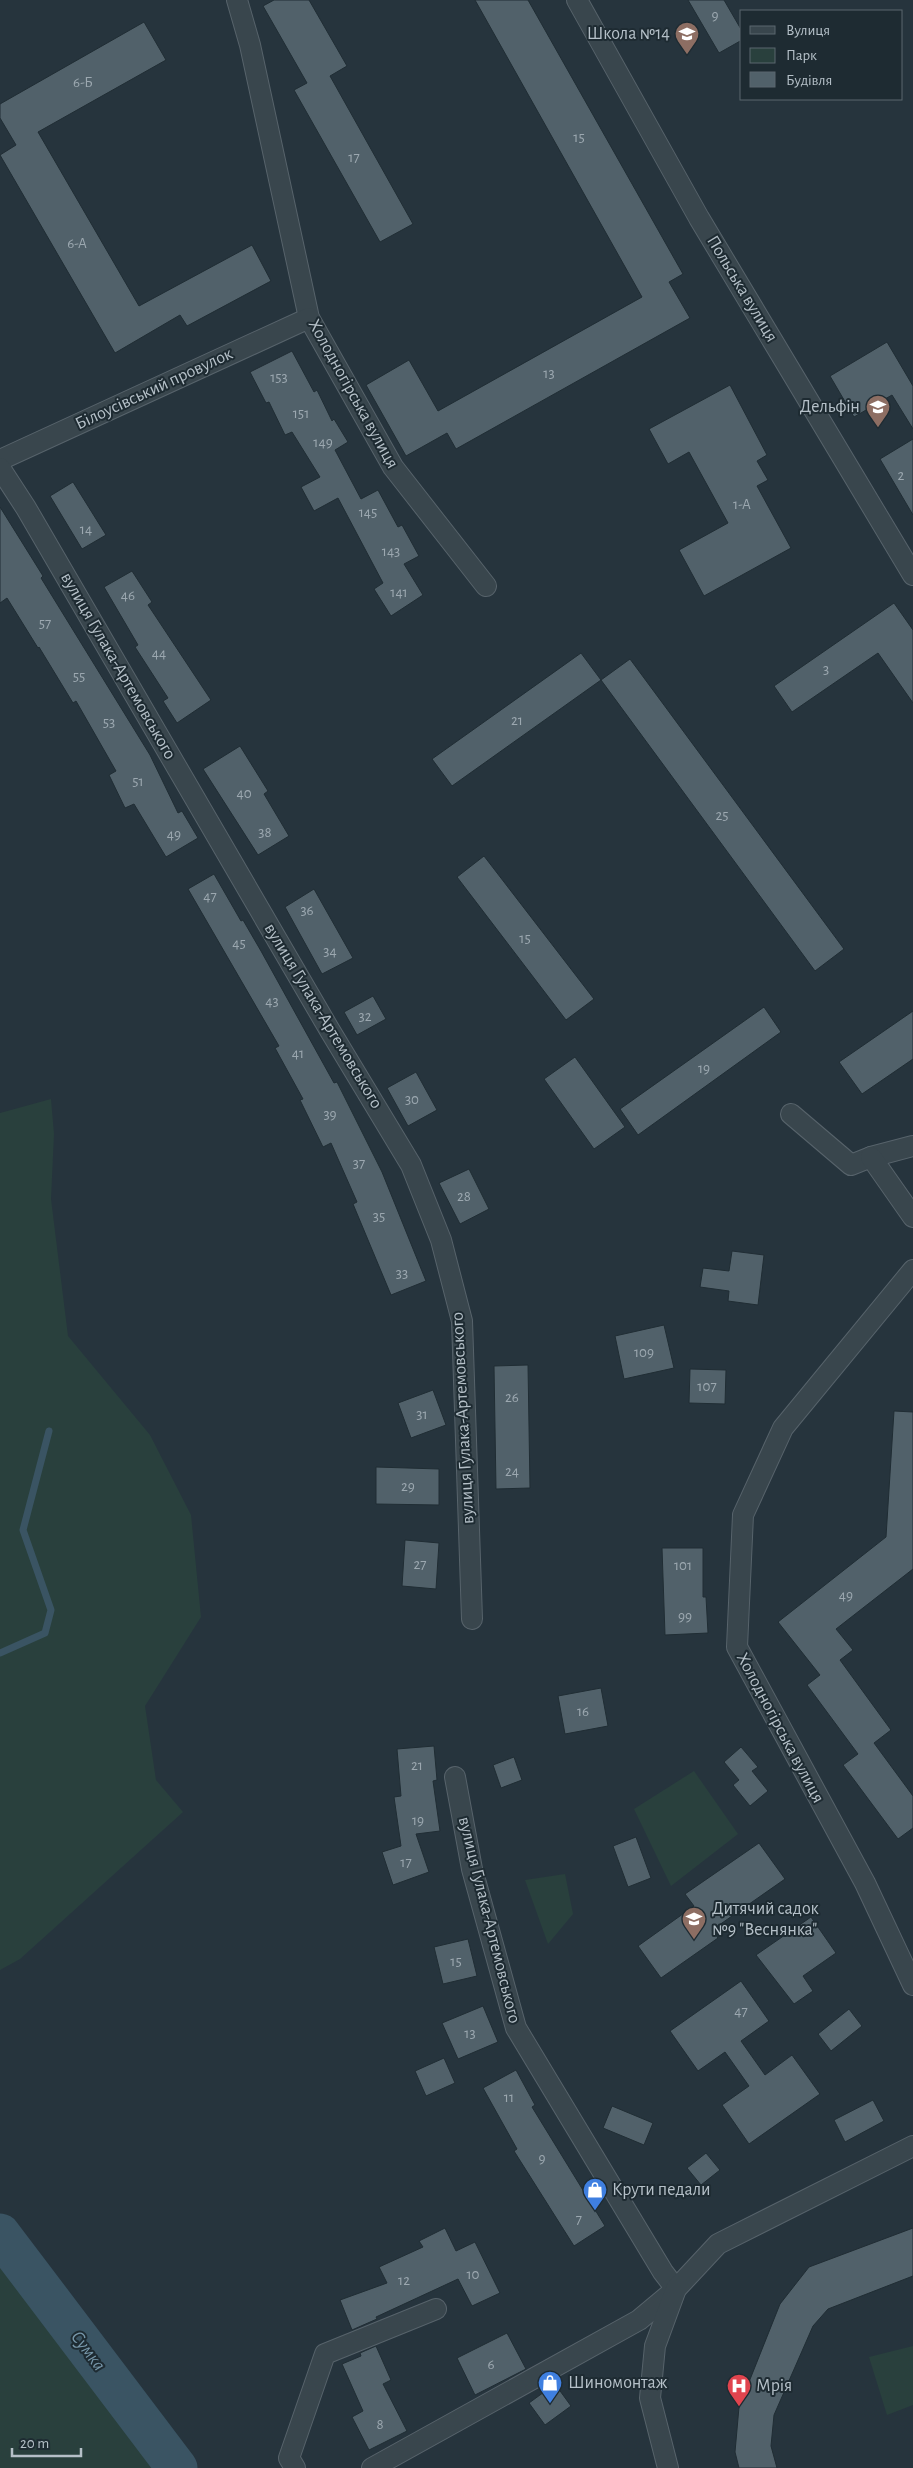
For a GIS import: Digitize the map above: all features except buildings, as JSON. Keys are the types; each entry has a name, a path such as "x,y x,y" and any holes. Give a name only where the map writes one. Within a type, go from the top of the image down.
{"street":[{"name":"Холодногірська вулиця","path":"237,0 250,45 309,318 392,467 486,586"},
{"name":"Польська вулиця","path":"577,0 699,218 913,575"},
{"name":"Білоусівський провулок","path":"0,460 309,318"},
{"name":"вулиця Гулака-Артемовського","path":"0,468 26,508 319,1012 411,1164 441,1240 462,1321 472,1619"},
{"path":"791,1114 851,1165 871,1157 913,1146"},
{"path":"871,1157 913,1217"},
{"name":"Холодногірська вулиця","path":"913,1270 783,1428 743,1515 737,1647 865,1883 913,1985"},
{"name":"вулиця Гулака-Артемовського","path":"455,1776 472,1869 516,2028 663,2272 676,2290"},
{"path":"372,2468 639,2320 676,2290 718,2244 913,2146"},
{"path":"668,2468 650,2398 655,2346 676,2290"},
{"path":"295,2468 289,2458 325,2354 436,2309"}],"green space":[{"path":"51,1099 54,1134 51,1199 68,1336 150,1435 191,1515 201,1617 145,1706 156,1780 183,1812 20,1959 0,1970 0,1113"},
{"path":"694,1771 738,1834 671,1886 634,1809"},
{"path":"565,1874 573,1914 548,1944 525,1880"},
{"path":"0,2234 177,2468 0,2468"},
{"path":"913,2346 913,2405 887,2415 869,2357"}],"waterway":[{"path":"0,1653 45,1633 51,1610 23,1530 49,1431"},
{"name":"Сумка","path":"0,2234 177,2468"}],"place":[{"name":"Школа №14","path":"687,55"},
{"name":"Дельфін","path":"878,428"},
{"name":"Дитячий садок №9 \"Веснянка\"","path":"694,1940"},
{"name":"Крути педали","path":"595,2211"},
{"name":"Шиномонтаж","path":"550,2404"},
{"name":"Мрія","path":"739,2407"}]}
